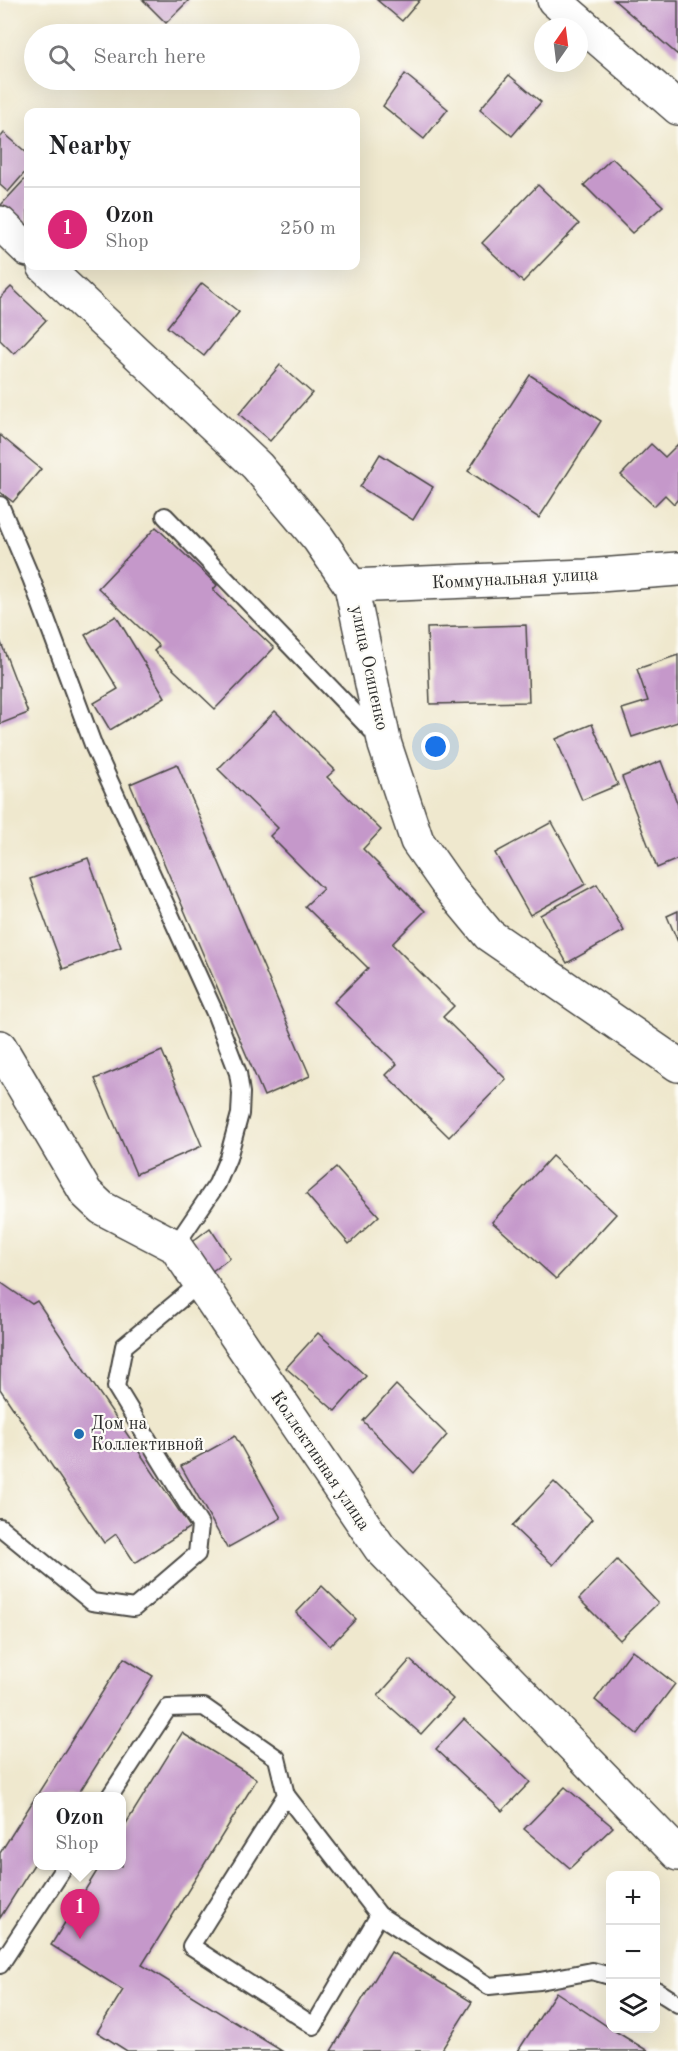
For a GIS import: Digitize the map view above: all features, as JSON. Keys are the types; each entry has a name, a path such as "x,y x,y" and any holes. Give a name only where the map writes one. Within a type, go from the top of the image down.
{"street":[{"path":"554,0 678,108"},
{"path":"0,223 24,246"},
{"name":"улица Осипенко","path":"48,270 257,466 318,538 351,586 385,745 417,841 450,888 489,935 678,1065"},
{"name":"Коммунальная улица","path":"351,586 586,576 678,569"},
{"name":"Коллективная улица","path":"0,1047 86,1193 102,1208 175,1246 380,1548 678,1854"}],"lane":[{"path":"0,506 31,578 94,747 215,1013 237,1073 240,1114 228,1158 217,1184 175,1246"},
{"path":"165,516 385,745"},
{"path":"0,1527 92,1602 134,1608 197,1554 200,1525 116,1388 124,1346 200,1283"},
{"path":"113,1792 168,1708 204,1707 278,1758 286,1795 379,1915 489,1986 540,1981 592,1971 606,1975"},
{"path":"286,1795 191,1946 314,2026 379,1915"},
{"path":"0,1965 62,1870"},
{"path":"660,1993 678,2004"}],"building":[{"path":"143,0 189,0 166,23"},
{"path":"377,0 420,0 402,21"},
{"path":"614,0 678,0 678,55"},
{"path":"405,74 448,109 424,139 383,106"},
{"path":"509,75 541,102 512,136 480,109"},
{"path":"4,133 24,150 24,174 8,192 0,185 0,138"},
{"path":"612,158 663,206 632,233 584,185"},
{"path":"24,180 24,226 1,205"},
{"path":"538,185 579,224 523,282 482,243"},
{"path":"202,283 239,312 204,356 167,327"},
{"path":"11,287 46,320 14,354 0,340 0,298"},
{"path":"280,365 312,393 270,441 239,414"},
{"path":"530,375 601,421 539,518 468,471"},
{"path":"0,435 41,469 13,502 0,492"},
{"path":"651,444 665,457 678,444 678,499 674,504 665,495 654,506 621,475"},
{"path":"380,454 433,487 413,520 360,487"},
{"path":"156,527 217,585 213,590 274,648 215,709 154,651 159,646 98,588"},
{"path":"116,616 165,697 110,730 94,703 118,689 85,635"},
{"path":"526,625 529,702 430,704 427,628"},
{"path":"0,640 28,713 0,724"},
{"path":"678,655 678,722 632,737 622,709 648,701 637,669"},
{"path":"275,711 335,770 327,777 381,830 363,849 425,911 392,944 454,1006 443,1017 506,1079 449,1137 386,1075 397,1064 334,1002 368,968 305,906 323,889 270,836 278,828 218,769"},
{"path":"592,724 618,785 582,800 556,739"},
{"path":"661,761 678,805 678,859 657,868 622,777"},
{"path":"177,764 310,1076 264,1096 130,784"},
{"path":"552,822 586,884 530,915 495,853"},
{"path":"88,858 121,947 63,969 30,879"},
{"path":"597,884 624,931 567,963 540,915"},
{"path":"678,911 678,942 667,916"},
{"path":"162,1051 202,1146 136,1174 95,1079"},
{"path":"552,1156 616,1214 556,1279 492,1222"},
{"path":"336,1168 379,1216 349,1244 306,1194"},
{"path":"210,1228 230,1258 208,1274 189,1244"},
{"name":"Дом на Коллективной","path":"0,1282 32,1304 37,1301 190,1527 135,1563 116,1534 104,1543 0,1389"},
{"path":"318,1333 366,1376 335,1411 286,1368"},
{"path":"396,1385 447,1435 414,1473 363,1421"},
{"path":"235,1436 281,1518 227,1548 181,1466"},
{"path":"554,1482 592,1519 553,1565 512,1526"},
{"path":"617,1560 658,1603 620,1640 579,1599"},
{"path":"322,1586 356,1619 330,1646 296,1613"},
{"path":"632,1650 675,1684 637,1734 595,1700"},
{"path":"124,1658 153,1676 80,1792 39,1792"},
{"path":"410,1660 453,1699 421,1734 378,1696"},
{"path":"464,1719 530,1782 502,1811 436,1749"},
{"path":"182,1733 257,1779 142,1965 282,2051 127,2051 97,2032 123,1990 51,1945 98,1870 126,1870 126,1824"},
{"path":"565,1787 613,1827 570,1868 524,1829"},
{"path":"33,1801 33,1866 0,1918 0,1853"},
{"path":"391,1952 472,2002 441,2051 331,2051"},
{"path":"556,1992 606,2025 606,2033 618,2033 648,2051 518,2051"}],"place":[{"name":"Дом на Коллективной","path":"79,1434"},
{"name":"Ozon","path":"80,1939"}]}
